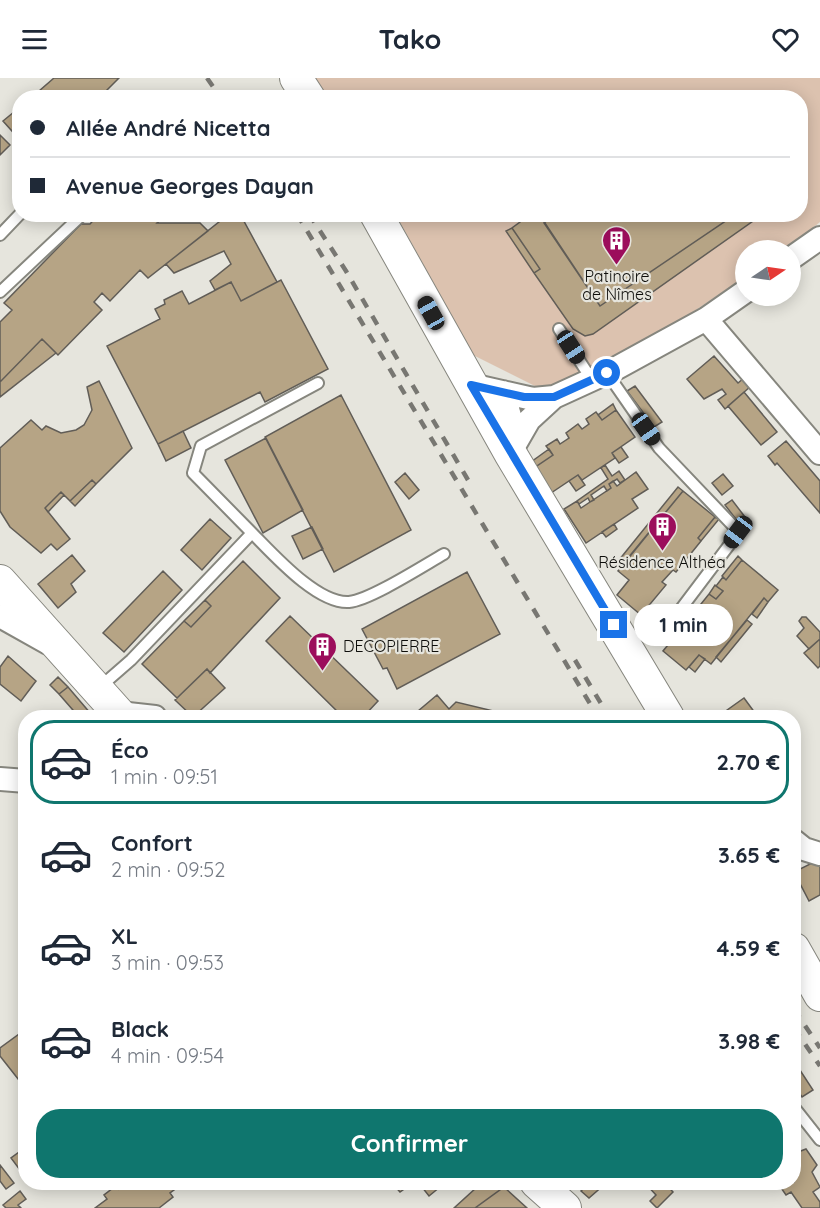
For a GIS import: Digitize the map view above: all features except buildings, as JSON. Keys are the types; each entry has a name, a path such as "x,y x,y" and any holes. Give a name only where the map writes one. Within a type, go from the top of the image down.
{"street":[{"path":"380,222 471,385 514,446 664,710"},
{"path":"801,251 820,238"},
{"path":"514,446 529,420 554,397 599,376 706,319 735,299"},
{"path":"706,319 820,453"},
{"path":"471,385 533,399 554,397"},
{"path":"503,392 514,446"},
{"path":"0,581 68,654 116,710"},
{"path":"0,616 68,654"},
{"path":"0,779 18,781"},
{"path":"801,847 820,854"},
{"path":"801,961 820,995"},
{"path":"545,1190 565,1208"}],"lane":[{"path":"0,235 13,222"},
{"path":"0,292 74,222"},
{"path":"559,329 659,448 738,532 665,630"},
{"path":"318,383 201,446 193,473 294,574 327,597 348,602 364,597 444,554"},
{"path":"97,689 131,660 252,533"},
{"path":"801,1116 820,1140"}],"shaded area":[{"path":"315,78 820,78 820,222 798,240 735,240 735,284 608,369 549,393 473,355 400,222 808,222 808,90 322,90"}],"railway":[{"path":"207,78 215,90"},
{"path":"302,222 594,710"},
{"path":"314,222 346,271 468,480"},
{"path":"575,660 605,710"},
{"path":"801,1020 820,1048"},
{"path":"801,1038 820,1066"}],"place":[{"name":"Patinoire de Nîmes","path":"617,266"},
{"name":"Résidence Althéa","path":"662,552"},
{"name":"DECOPIERRE","path":"322,672"}],"route":[{"path":"607,373 554,397 533,399 471,385 614,625"}]}
